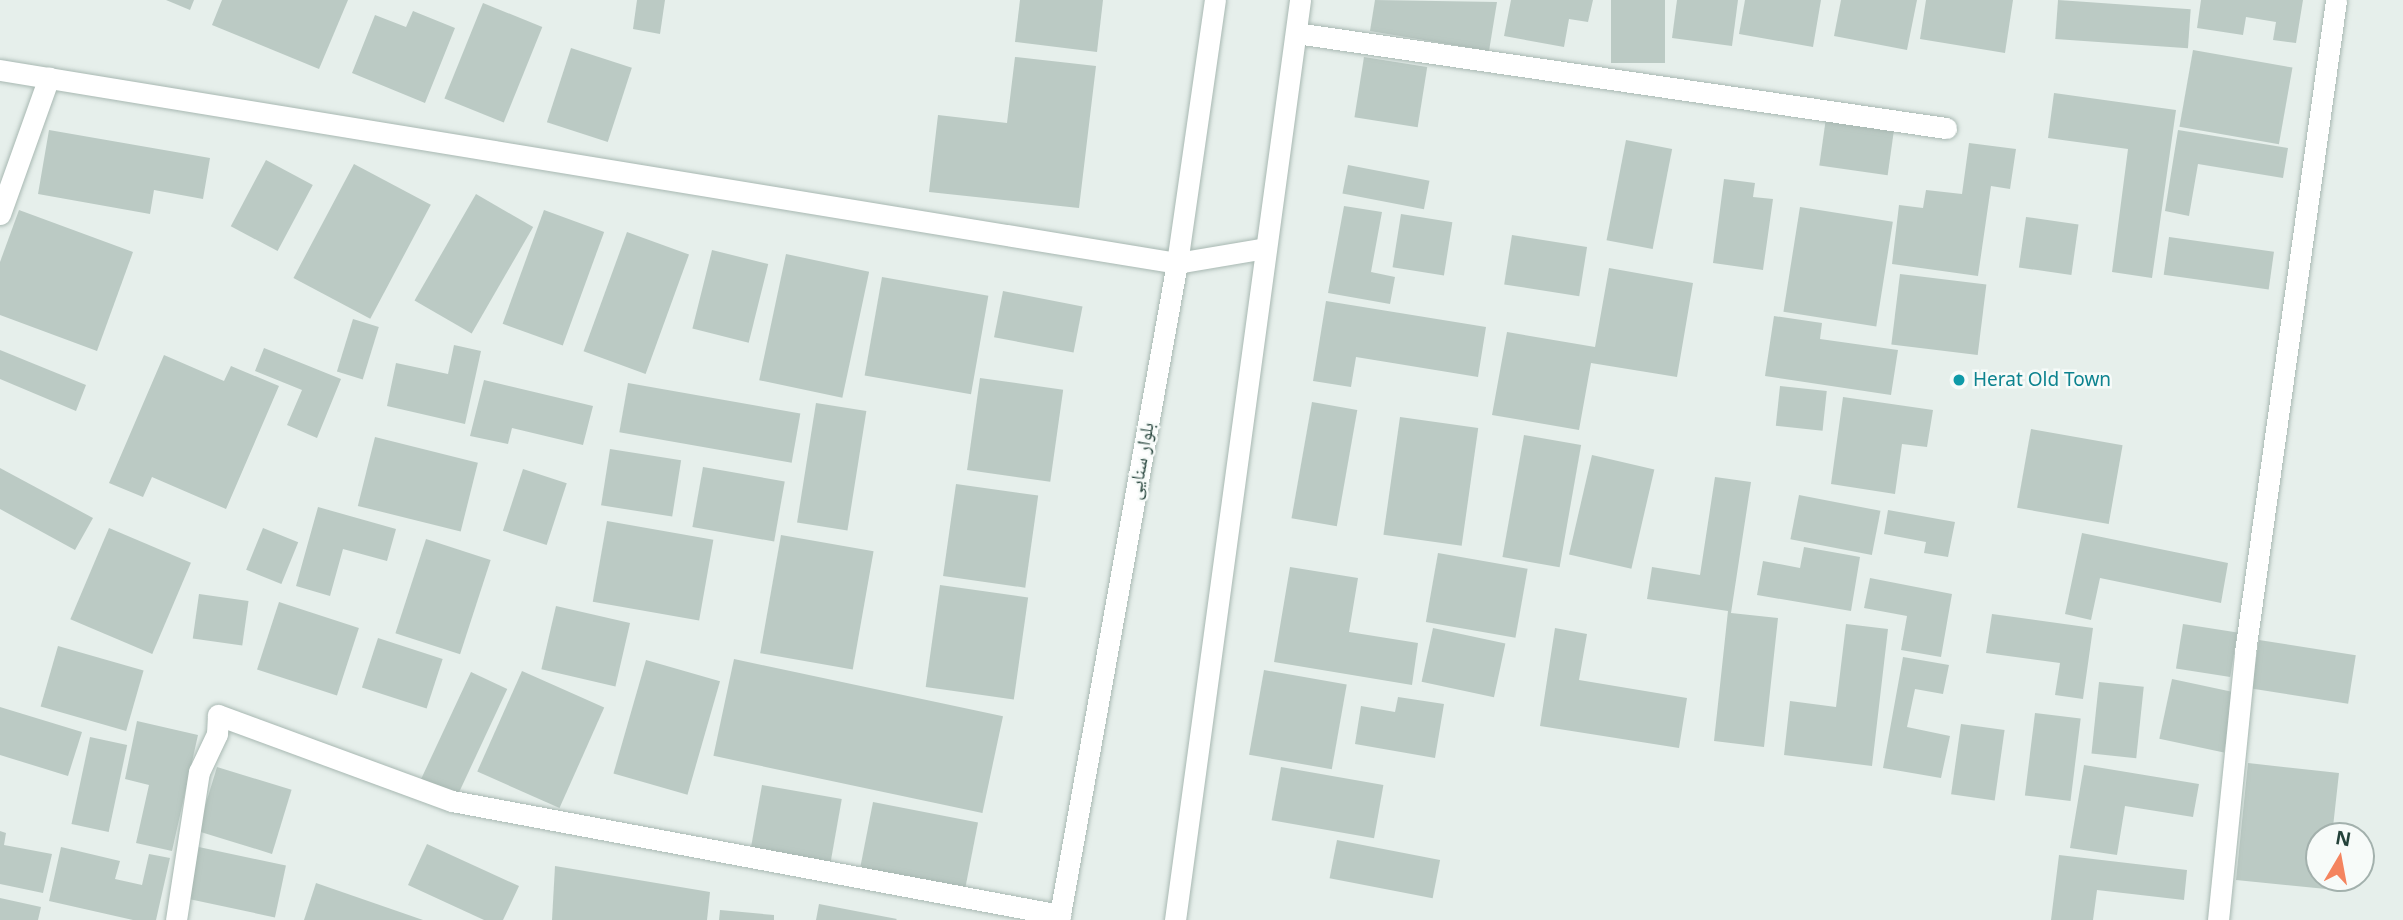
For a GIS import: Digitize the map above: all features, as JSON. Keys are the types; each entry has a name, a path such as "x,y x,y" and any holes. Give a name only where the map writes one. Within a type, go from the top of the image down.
{"street":[{"name":"بلوار سنایی","path":"1060,918 1177,263 1215,0"},
{"path":"1175,920 1300,0"},
{"path":"2218,920 2245,652 2336,0"},
{"path":"1296,33 1946,128"},
{"path":"0,69 1177,263 1266,248"},
{"path":"0,214 49,77"},
{"path":"176,920 199,772 217,734 219,715 452,801 1060,918"}],"building":[{"path":"166,0 194,0 190,10"},
{"path":"222,0 348,0 319,69 212,25"},
{"path":"637,0 665,0 660,34 633,29"},
{"path":"1020,0 1103,0 1097,52 1015,42"},
{"path":"1375,0 1497,2 1489,51 1370,31"},
{"path":"1511,0 1593,0 1588,22 1569,19 1564,47 1504,36"},
{"path":"1611,0 1665,0 1665,63 1611,63"},
{"path":"1677,0 1738,0 1732,46 1672,38"},
{"path":"1745,0 1821,0 1813,47 1739,34"},
{"path":"1841,0 1917,0 1907,50 1834,36"},
{"path":"1926,0 2013,0 2005,53 1920,39"},
{"path":"2058,0 2191,9 2188,48 2055,39"},
{"path":"2201,0 2303,0 2296,43 2273,40 2276,22 2246,17 2243,35 2197,28"},
{"path":"483,3 542,27 504,122 444,98"},
{"path":"413,11 455,28 425,103 352,73 375,15 406,27"},
{"path":"571,48 632,68 608,142 547,122"},
{"path":"2193,50 2292,68 2279,144 2179,127"},
{"path":"1015,57 1096,66 1079,208 929,192 938,115 1007,123"},
{"path":"1364,57 1427,67 1418,127 1354,117"},
{"path":"2054,93 2176,110 2152,278 2112,272 2128,149 2048,138"},
{"path":"1826,118 1894,128 1888,175 1819,166"},
{"path":"49,130 210,158 203,199 154,190 150,214 38,194"},
{"path":"2178,130 2288,148 2283,178 2198,164 2189,216 2165,211"},
{"path":"1626,140 1672,149 1653,249 1607,240"},
{"path":"1969,143 2016,149 2010,189 1991,186 1978,276 1892,264 1899,205 1923,208 1926,190 1962,194"},
{"path":"266,160 313,185 278,251 231,226"},
{"path":"354,164 431,205 370,319 293,278"},
{"path":"1348,165 1429,181 1424,209 1342,193"},
{"path":"1724,179 1755,183 1753,197 1773,199 1763,270 1713,263"},
{"path":"476,194 533,227 472,334 414,301"},
{"path":"1344,206 1382,212 1371,272 1395,277 1390,304 1328,293"},
{"path":"1800,207 1893,222 1876,326 1783,312"},
{"path":"19,210 133,252 97,351 0,315 0,262"},
{"path":"544,210 604,232 563,346 503,324"},
{"path":"1401,214 1452,222 1444,275 1393,267"},
{"path":"2026,217 2078,224 2071,275 2019,268"},
{"path":"627,232 689,255 646,374 584,351"},
{"path":"1512,235 1587,247 1579,296 1504,284"},
{"path":"2169,237 2274,252 2269,289 2164,275"},
{"path":"712,250 768,264 749,343 692,329"},
{"path":"786,254 869,272 842,398 759,380"},
{"path":"1609,268 1693,283 1677,377 1591,363 1579,430 1492,415 1507,332 1595,347"},
{"path":"1900,274 1986,285 1978,355 1891,344"},
{"path":"882,277 988,296 971,394 865,375"},
{"path":"1003,291 1083,306 1074,353 994,337"},
{"path":"1326,301 1486,327 1478,377 1356,357 1351,387 1313,381"},
{"path":"1774,316 1822,323 1820,339 1898,350 1891,395 1765,376"},
{"path":"353,319 379,327 363,379 337,372"},
{"path":"454,345 481,351 465,424 387,406 396,363 448,374"},
{"path":"264,348 341,379 317,438 287,425 302,390 255,371"},
{"path":"0,350 86,385 76,411 0,379"},
{"path":"164,355 224,381 231,366 279,386 226,509 152,477 143,497 109,483"},
{"path":"980,378 1063,390 1050,482 967,470"},
{"path":"484,380 593,406 583,445 512,428 508,444 470,436"},
{"path":"628,383 800,413 792,463 619,432"},
{"path":"1780,386 1827,391 1823,431 1776,426"},
{"path":"1843,397 1933,410 1927,447 1902,444 1895,494 1831,484"},
{"path":"1312,402 1357,410 1337,526 1292,518"},
{"path":"816,403 866,411 847,530 797,523"},
{"path":"1400,417 1478,428 1462,546 1383,535"},
{"path":"2031,429 2123,445 2109,524 2017,508"},
{"path":"1524,435 1581,445 1560,567 1502,557"},
{"path":"375,437 478,463 461,532 358,506"},
{"path":"610,449 681,460 672,517 601,505"},
{"path":"1592,455 1654,469 1631,569 1569,554"},
{"path":"703,467 785,481 774,541 692,527"},
{"path":"0,468 93,518 75,550 0,509"},
{"path":"523,469 567,483 547,545 503,531"},
{"path":"1715,477 1751,482 1731,613 1778,618 1764,747 1714,741 1728,611 1647,599 1652,567 1700,575"},
{"path":"956,484 1038,496 1025,588 943,576"},
{"path":"1799,495 1880,511 1872,555 1790,539"},
{"path":"318,507 396,529 387,561 343,549 330,596 296,586"},
{"path":"1888,510 1955,522 1948,557 1924,553 1926,542 1884,534"},
{"path":"607,521 713,540 699,621 593,602"},
{"path":"109,528 191,563 152,654 70,619"},
{"path":"263,528 298,542 281,584 246,570"},
{"path":"2082,533 2228,563 2221,603 2100,578 2091,620 2065,614"},
{"path":"781,535 874,551 853,669 760,653"},
{"path":"426,539 491,560 460,654 395,633"},
{"path":"1804,547 1860,557 1851,611 1757,595 1763,561 1800,568"},
{"path":"1438,553 1528,569 1515,638 1426,622"},
{"path":"1290,567 1358,578 1349,632 1418,643 1412,685 1274,662"},
{"path":"1870,578 1952,594 1941,657 1901,650 1907,616 1864,608"},
{"path":"940,585 1028,597 1014,699 926,687"},
{"path":"199,594 249,601 242,646 193,639"},
{"path":"279,602 359,628 337,695 257,670"},
{"path":"556,606 630,623 615,686 541,669"},
{"path":"1992,614 2093,628 2083,699 2055,695 2060,663 1986,653"},
{"path":"1846,624 1888,629 1872,766 1784,755 1790,701 1836,707"},
{"path":"2183,624 2237,633 2230,677 2176,668"},
{"path":"1433,628 1505,643 1494,697 1422,682"},
{"path":"1555,628 1587,634 1579,680 1687,698 1679,748 1540,726"},
{"path":"378,638 443,659 427,708 362,687"},
{"path":"2259,640 2356,655 2348,704 2251,688"},
{"path":"58,646 144,671 126,731 41,707"},
{"path":"1903,657 1949,665 1943,694 1915,689 1907,727 1950,736 1941,778 1883,768"},
{"path":"734,659 1003,716 982,813 713,756"},
{"path":"646,660 720,681 687,795 613,773"},
{"path":"1264,670 1347,685 1332,769 1249,755"},
{"path":"522,671 604,708 559,808 477,771"},
{"path":"471,672 507,689 457,798 420,781"},
{"path":"2172,679 2237,693 2224,752 2159,739"},
{"path":"2099,682 2144,687 2136,758 2091,754"},
{"path":"1398,697 1444,704 1435,758 1355,744 1361,706 1395,712"},
{"path":"0,707 82,732 68,776 0,755"},
{"path":"2035,713 2081,719 2071,801 2025,795"},
{"path":"137,721 198,735 172,851 136,843 149,785 125,779"},
{"path":"1961,724 2005,730 1995,800 1951,794"},
{"path":"90,737 127,745 109,832 71,824"},
{"path":"2248,763 2339,773 2334,822 2305,822 2305,887 2236,880"},
{"path":"2084,765 2199,784 2193,817 2125,806 2117,855 2070,848"},
{"path":"217,767 292,790 272,854 197,831"},
{"path":"1281,767 1383,785 1374,838 1272,820"},
{"path":"762,785 842,799 830,863 751,849"},
{"path":"873,802 978,822 965,889 860,869"},
{"path":"0,831 6,833 4,845 52,854 43,893 0,884"},
{"path":"1337,840 1440,860 1433,898 1330,878"},
{"path":"427,844 519,886 503,920 484,920 408,885"},
{"path":"194,846 286,866 275,917 183,898"},
{"path":"61,847 120,861 115,879 142,885 149,854 170,858 156,920 133,920 49,901"},
{"path":"2059,855 2187,870 2184,900 2097,890 2093,920 2051,920"},
{"path":"555,866 710,892 707,920 552,920"},
{"path":"316,883 423,920 304,920"},
{"path":"0,898 41,907 38,920 0,920"},
{"path":"819,904 897,919 816,920"},
{"path":"720,910 774,915 774,920 719,920"}],"place":[{"name":"Herat Old Town","path":"1959,380"}]}
